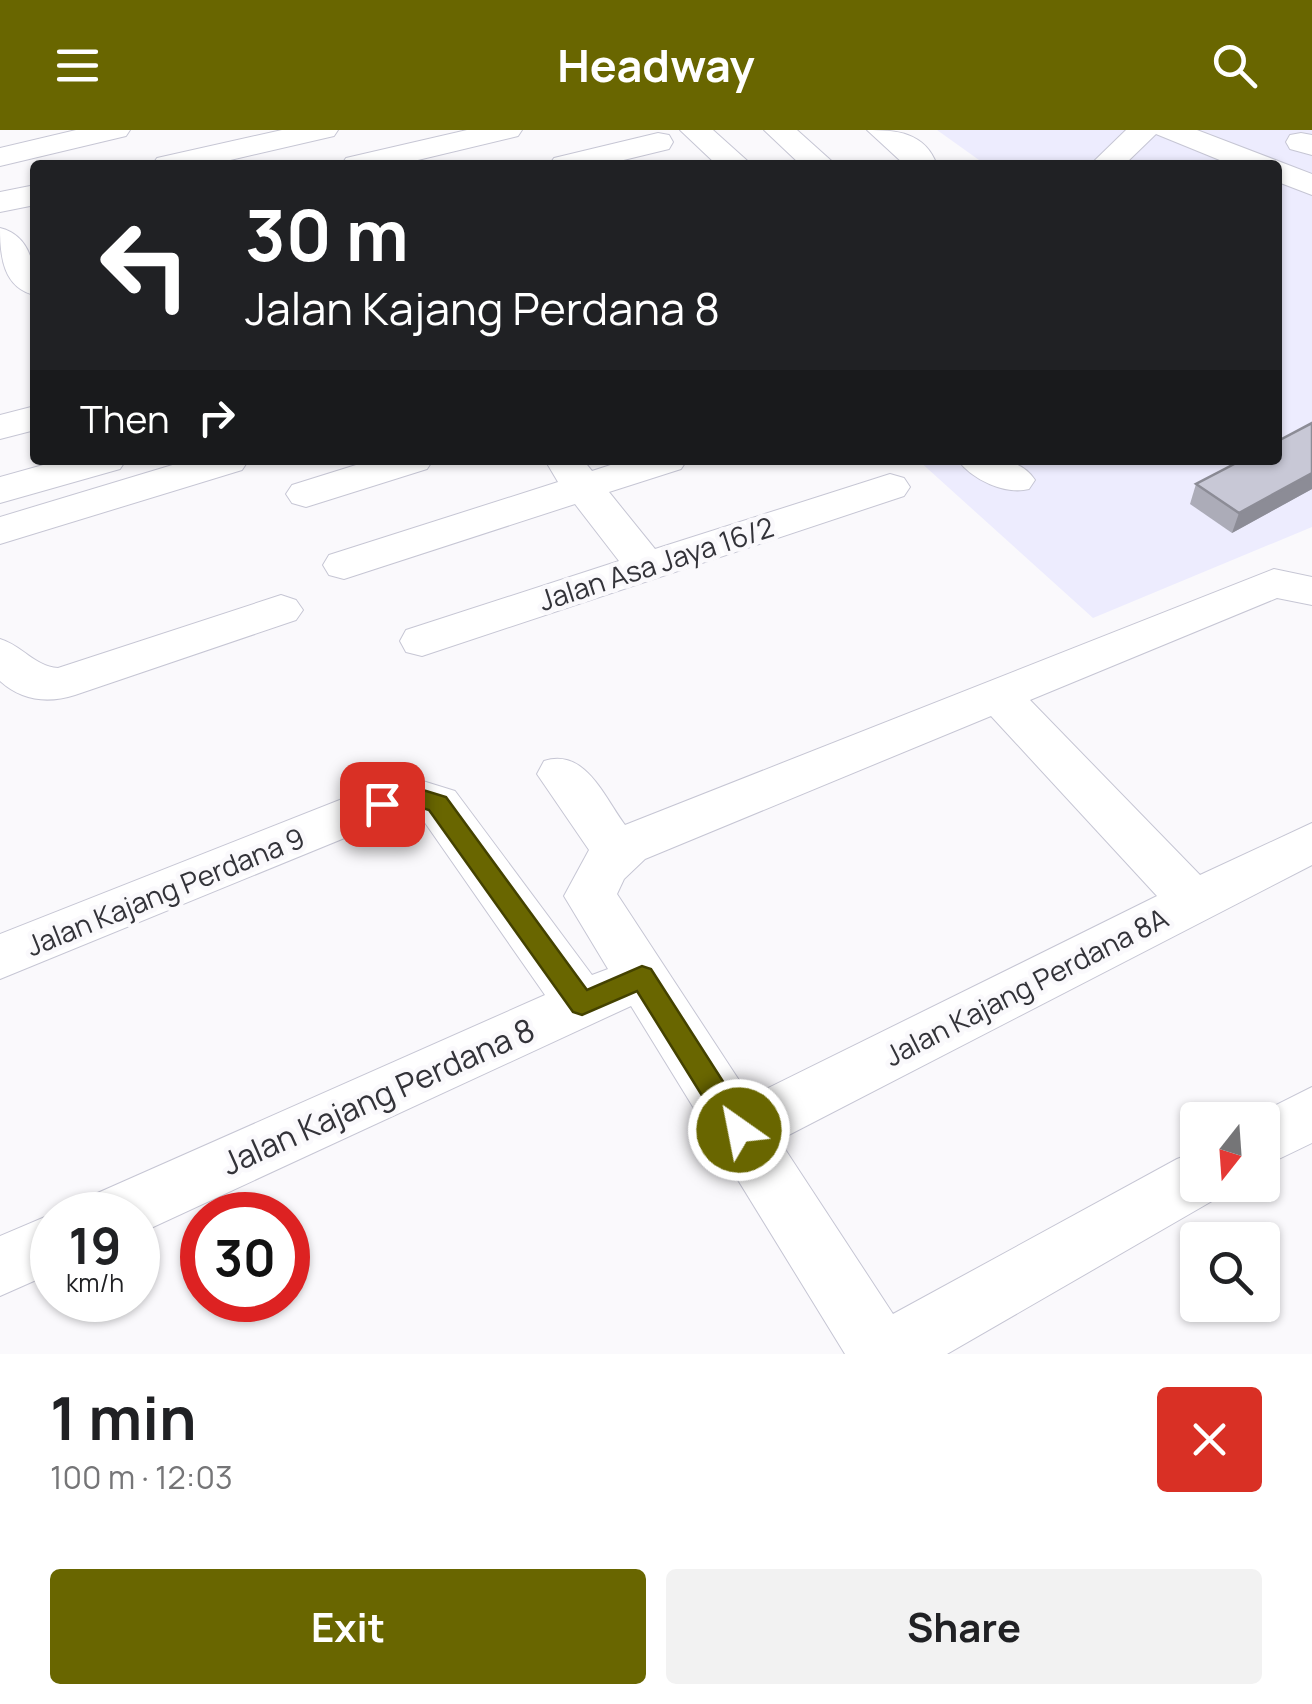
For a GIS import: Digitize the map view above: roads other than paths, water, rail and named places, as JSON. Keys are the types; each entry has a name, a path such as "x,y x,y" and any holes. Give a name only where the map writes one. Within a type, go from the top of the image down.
{"street":[{"path":"0,157 115,130"},
{"path":"378,160 507,130"},
{"path":"694,130 730,160"},
{"path":"779,130 814,160"},
{"path":"882,130 920,160"},
{"path":"1111,160 1144,130"},
{"path":"1169,130 1248,160"},
{"path":"188,160 302,132 314,160"},
{"path":"581,160 635,143 673,160"},
{"path":"1282,173 1312,184"},
{"path":"0,202 30,195"},
{"path":"15,245 30,275"},
{"path":"0,428 30,419"},
{"path":"0,490 88,465"},
{"path":"0,531 215,465"},
{"path":"306,494 398,465"},
{"path":"344,565 572,473 630,465"},
{"path":"987,465 1014,480"},
{"path":"572,473 645,566"},
{"name":"Jalan Asa Jaya 16/2","path":"422,641 890,487"},
{"path":"1180,1188 883,1354 590,896 605,866 622,849 998,695 1293,587"},
{"path":"0,655 30,682 59,684 281,610"},
{"path":"998,695 1194,902"},
{"path":"561,774 622,849"},
{"name":"Jalan Kajang Perdana 9","path":"0,957 382,804 413,796 438,804 582,1004"},
{"name":"Jalan Kajang Perdana 8A","path":"739,1130 1312,842"},
{"name":"Jalan Kajang Perdana 8","path":"160,1194 642,977"},
{"path":"1280,1131 1312,1113"},
{"path":"0,1266 30,1253"}]}
